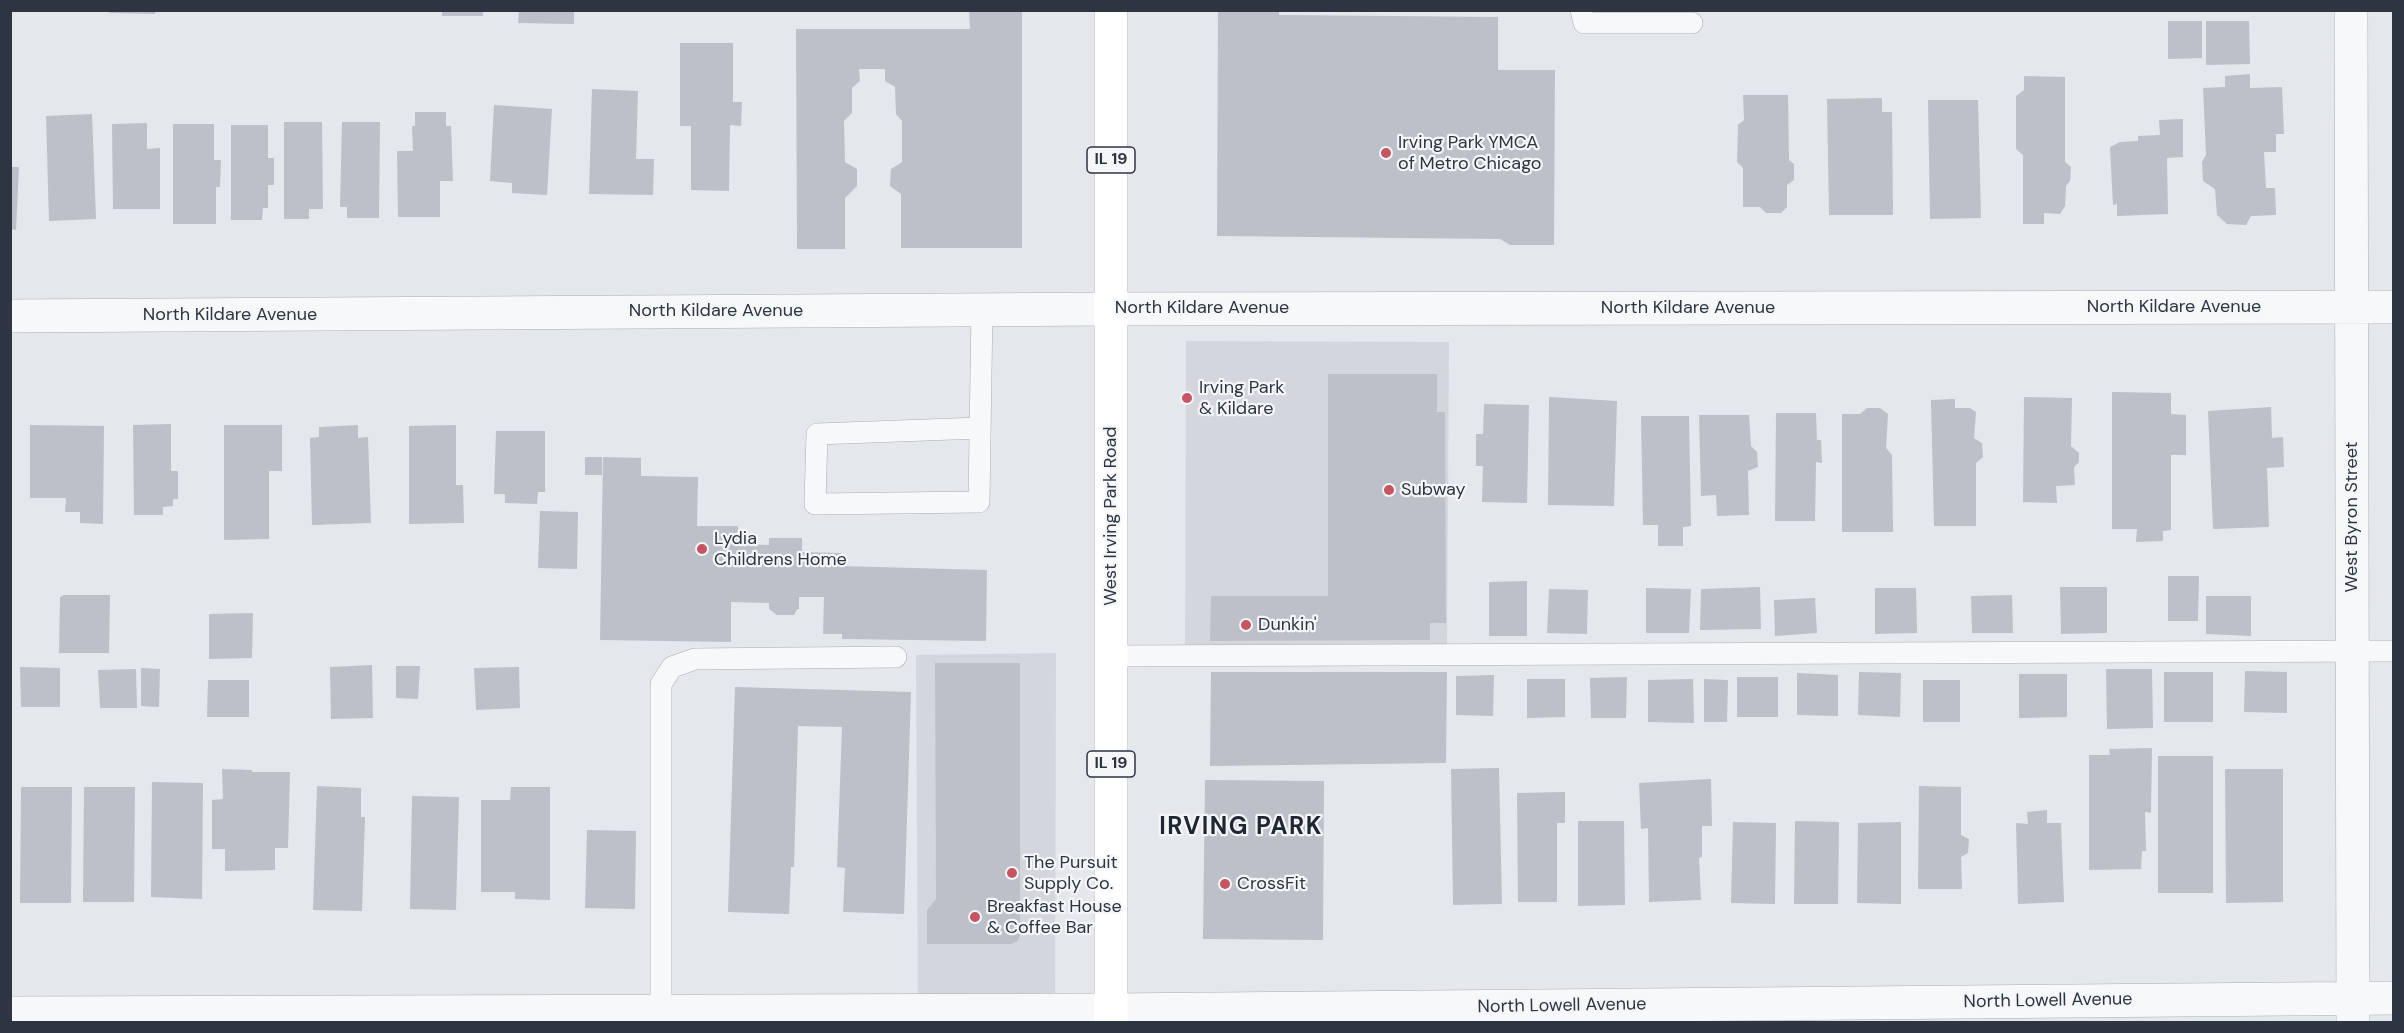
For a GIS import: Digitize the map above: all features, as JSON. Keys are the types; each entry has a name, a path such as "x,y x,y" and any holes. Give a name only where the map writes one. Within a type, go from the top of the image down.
{"main road":[{"name":"West Irving Park Road","path":"1111,10 1111,1016"}],"street":[{"name":"West Byron Street","path":"2351,10 2354,1010"},
{"name":"North Kildare Avenue","path":"10,316 982,309 2394,307"},
{"name":"North Lowell Avenue","path":"10,1012 661,1011 1111,1016 2354,1010 2394,998"}],"lane":[{"path":"1581,10 1584,23 1692,23"},
{"path":"980,428 817,434 815,504 979,502 982,309"},
{"path":"1111,656 2394,651"},
{"path":"661,1011 661,684 672,667 695,659 896,657"}],"shaded area":[{"path":"1186,341 1449,342 1447,648 1185,647"},
{"path":"1056,653 1055,1022 918,1003 916,655"}],"building":[{"path":"109,10 156,10 155,14 109,13"},
{"path":"442,10 483,10 483,16 442,16"},
{"path":"519,10 574,10 574,24 518,23"},
{"path":"969,10 1022,10 1022,248 901,248 901,194 890,186 891,169 902,162 902,121 896,114 895,87 885,81 885,69 859,69 860,81 852,88 852,113 844,121 845,162 857,169 857,186 845,198 845,249 797,249 796,29 970,29"},
{"name":"Irving Park YMCA of Metro Chicago","path":"1218,10 1279,10 1279,15 1498,17 1498,70 1555,70 1554,245 1510,245 1500,239 1217,236"},
{"path":"2168,21 2202,21 2202,58 2168,59"},
{"path":"2206,21 2249,21 2250,64 2206,65"},
{"path":"680,43 733,43 733,102 742,102 741,126 730,125 729,191 691,190 691,126 680,126"},
{"path":"2250,74 2250,88 2282,87 2284,134 2276,134 2276,152 2264,152 2266,188 2275,188 2276,215 2251,216 2246,225 2227,224 2217,215 2215,189 2203,181 2202,162 2206,155 2203,88 2225,87 2225,76"},
{"path":"2024,76 2065,77 2065,162 2071,167 2070,181 2066,186 2065,206 2060,214 2044,213 2044,224 2023,224 2023,155 2016,149 2016,96 2024,90"},
{"path":"592,89 638,91 636,159 654,159 653,195 589,194"},
{"path":"1743,95 1788,95 1789,160 1794,164 1794,180 1787,185 1787,207 1781,213 1766,213 1760,207 1743,207 1743,168 1737,162 1738,125 1744,120"},
{"path":"1882,98 1882,112 1892,112 1893,215 1829,215 1827,99"},
{"path":"1928,100 1978,100 1981,218 1930,219"},
{"path":"494,105 552,109 547,195 512,193 512,183 490,181"},
{"path":"415,112 446,112 446,126 451,126 453,181 440,181 440,217 398,217 397,151 413,151 412,126 415,126"},
{"path":"92,114 96,219 49,221 46,116"},
{"path":"2183,119 2183,157 2167,158 2168,214 2117,216 2117,204 2113,205 2110,147 2120,142 2138,141 2138,136 2160,135 2159,120"},
{"path":"284,122 322,122 323,209 309,209 309,219 284,219"},
{"path":"342,122 380,122 379,218 347,218 347,207 340,207"},
{"path":"147,123 147,149 160,148 160,209 113,209 112,124"},
{"path":"173,124 214,124 214,160 221,160 220,187 216,187 216,224 173,224"},
{"path":"231,125 268,125 268,158 274,158 274,185 268,185 268,208 263,208 262,220 231,220"},
{"path":"10,167 19,167 16,230 10,229"},
{"path":"1328,374 1437,374 1437,412 1445,412 1446,623 1430,623 1430,640 1210,641 1211,596 1328,596"},
{"path":"2112,392 2171,393 2171,414 2186,415 2186,455 2171,455 2171,530 2163,531 2163,541 2136,542 2137,529 2112,529"},
{"path":"1549,397 1617,401 1614,506 1548,505"},
{"path":"2024,397 2072,398 2071,446 2079,453 2079,462 2074,467 2075,485 2056,486 2057,503 2023,502"},
{"path":"1955,399 1955,408 1970,408 1976,412 1974,438 1982,443 1983,457 1976,463 1976,526 1934,526 1931,400"},
{"path":"1484,404 1529,405 1527,503 1482,502 1483,466 1476,466 1476,434 1483,434"},
{"path":"2271,407 2272,438 2283,437 2284,467 2267,468 2269,527 2213,529 2208,411"},
{"path":"1867,408 1880,408 1888,414 1886,448 1892,455 1893,532 1842,532 1842,414 1860,414"},
{"path":"1776,413 1816,413 1817,440 1821,440 1822,463 1816,462 1815,521 1775,521"},
{"path":"1699,415 1749,415 1751,446 1757,452 1758,467 1748,471 1749,515 1717,516 1716,495 1701,496"},
{"path":"1641,416 1689,416 1691,526 1683,527 1683,546 1658,546 1658,525 1643,525"},
{"path":"171,424 171,471 178,471 178,499 173,499 173,506 163,507 163,515 134,515 133,425"},
{"path":"30,425 104,426 103,524 80,523 80,512 65,512 66,498 30,498"},
{"path":"224,425 282,425 282,471 269,471 269,539 224,540"},
{"path":"358,425 358,438 368,437 371,523 312,525 310,438 319,437 319,427"},
{"path":"456,425 456,485 463,485 464,523 409,524 409,426"},
{"path":"496,431 545,431 545,492 538,492 537,504 505,503 505,494 494,494"},
{"path":"585,457 602,457 602,475 585,475"},
{"name":"Lydia Childrens Home","path":"603,457 641,458 641,476 698,477 697,526 738,526 737,544 769,545 769,538 802,538 802,552 841,553 840,566 987,570 986,641 842,639 842,634 823,634 824,597 799,597 799,609 794,615 777,615 769,609 769,603 731,602 731,642 600,640"},
{"path":"540,511 578,512 577,569 538,568"},
{"path":"2168,576 2199,576 2198,621 2168,621"},
{"path":"1527,581 1527,636 1489,636 1489,582"},
{"path":"1760,587 1761,629 1700,630 1701,589"},
{"path":"2060,587 2107,587 2107,633 2061,634"},
{"path":"1646,588 1691,589 1689,633 1646,633"},
{"path":"1875,588 1916,588 1917,633 1875,634"},
{"path":"1549,589 1588,590 1587,634 1547,633"},
{"path":"64,595 110,595 109,653 59,653 60,597"},
{"path":"2012,595 2013,633 1972,633 1971,596"},
{"path":"2206,596 2251,596 2251,636 2206,634"},
{"path":"1815,598 1817,633 1775,636 1774,600"},
{"path":"253,613 252,658 209,659 209,614"},
{"path":"935,663 1020,663 1020,935 1018,941 1011,944 927,944 927,910 936,899"},
{"path":"372,665 373,718 331,719 330,667"},
{"path":"396,666 420,666 418,699 396,698"},
{"path":"20,667 60,668 60,707 21,707"},
{"path":"519,667 520,708 476,710 474,668"},
{"path":"141,668 160,669 159,707 141,706"},
{"path":"136,669 137,708 100,708 98,670"},
{"path":"2106,669 2152,669 2153,728 2107,729"},
{"path":"2245,671 2287,672 2287,713 2244,712"},
{"path":"1211,672 1447,672 1446,763 1210,766"},
{"path":"1859,672 1901,673 1900,717 1858,715"},
{"path":"2164,672 2213,672 2213,722 2164,722"},
{"path":"1797,673 1838,675 1838,716 1797,715"},
{"path":"2019,674 2067,674 2067,717 2019,718"},
{"path":"1494,675 1493,716 1456,715 1456,676"},
{"path":"1627,677 1626,718 1591,718 1590,678"},
{"path":"1737,677 1778,677 1778,717 1737,717"},
{"path":"1527,679 1565,679 1565,717 1527,718"},
{"path":"1693,679 1694,723 1648,722 1648,680"},
{"path":"1704,679 1728,680 1727,722 1704,722"},
{"path":"208,680 249,680 249,717 207,717"},
{"path":"1923,680 1960,680 1960,722 1923,722"},
{"path":"735,687 911,692 904,914 843,912 845,868 837,867 842,727 798,726 794,867 791,867 789,914 728,912"},
{"path":"2152,748 2151,813 2145,812 2146,851 2142,851 2141,869 2089,870 2089,755 2110,755 2109,749"},
{"path":"2158,756 2213,756 2213,893 2158,893"},
{"path":"1499,768 1502,904 1453,905 1451,769"},
{"path":"222,769 290,772 288,848 275,848 275,870 225,871 225,849 212,849 212,800 223,799"},
{"path":"2225,769 2283,769 2283,902 2226,903"},
{"path":"1711,779 1712,826 1702,826 1702,857 1699,858 1701,900 1649,902 1648,828 1641,829 1639,783"},
{"path":"1205,780 1324,781 1323,940 1203,939"},
{"path":"152,782 203,783 202,899 151,897"},
{"path":"317,786 361,788 361,817 365,817 362,911 313,910"},
{"path":"1919,786 1961,787 1961,835 1969,839 1968,853 1961,857 1962,889 1918,889"},
{"path":"21,787 72,787 71,903 20,903"},
{"path":"84,787 135,787 134,902 83,902"},
{"path":"511,787 550,787 550,900 515,899 515,892 481,892 481,800 510,800"},
{"path":"1565,792 1565,823 1557,823 1557,902 1518,902 1517,793"},
{"path":"412,796 459,797 456,910 410,909"},
{"path":"2047,810 2047,823 2061,823 2064,902 2018,904 2016,823 2028,824 2027,812"},
{"path":"1578,821 1624,821 1625,905 1578,906"},
{"path":"1795,821 1839,822 1838,904 1794,904"},
{"path":"1733,822 1776,823 1775,904 1731,903"},
{"path":"1901,822 1901,904 1857,903 1858,823"},
{"path":"587,830 636,831 635,909 585,908"}],"place":[{"name":"Irving Park YMCA of Metro Chicago","path":"1386,153"},
{"name":"Irving Park & Kildare","path":"1187,398"},
{"name":"Subway","path":"1389,490"},
{"name":"Lydia Childrens Home","path":"702,549"},
{"name":"Dunkin'","path":"1246,625"},
{"name":"The Pursuit Supply Co.","path":"1012,873"},
{"name":"CrossFit","path":"1225,884"},
{"name":"Breakfast House & Coffee Bar","path":"975,917"}],"district":[{"name":"IRVING PARK","path":"1241,828"}]}
